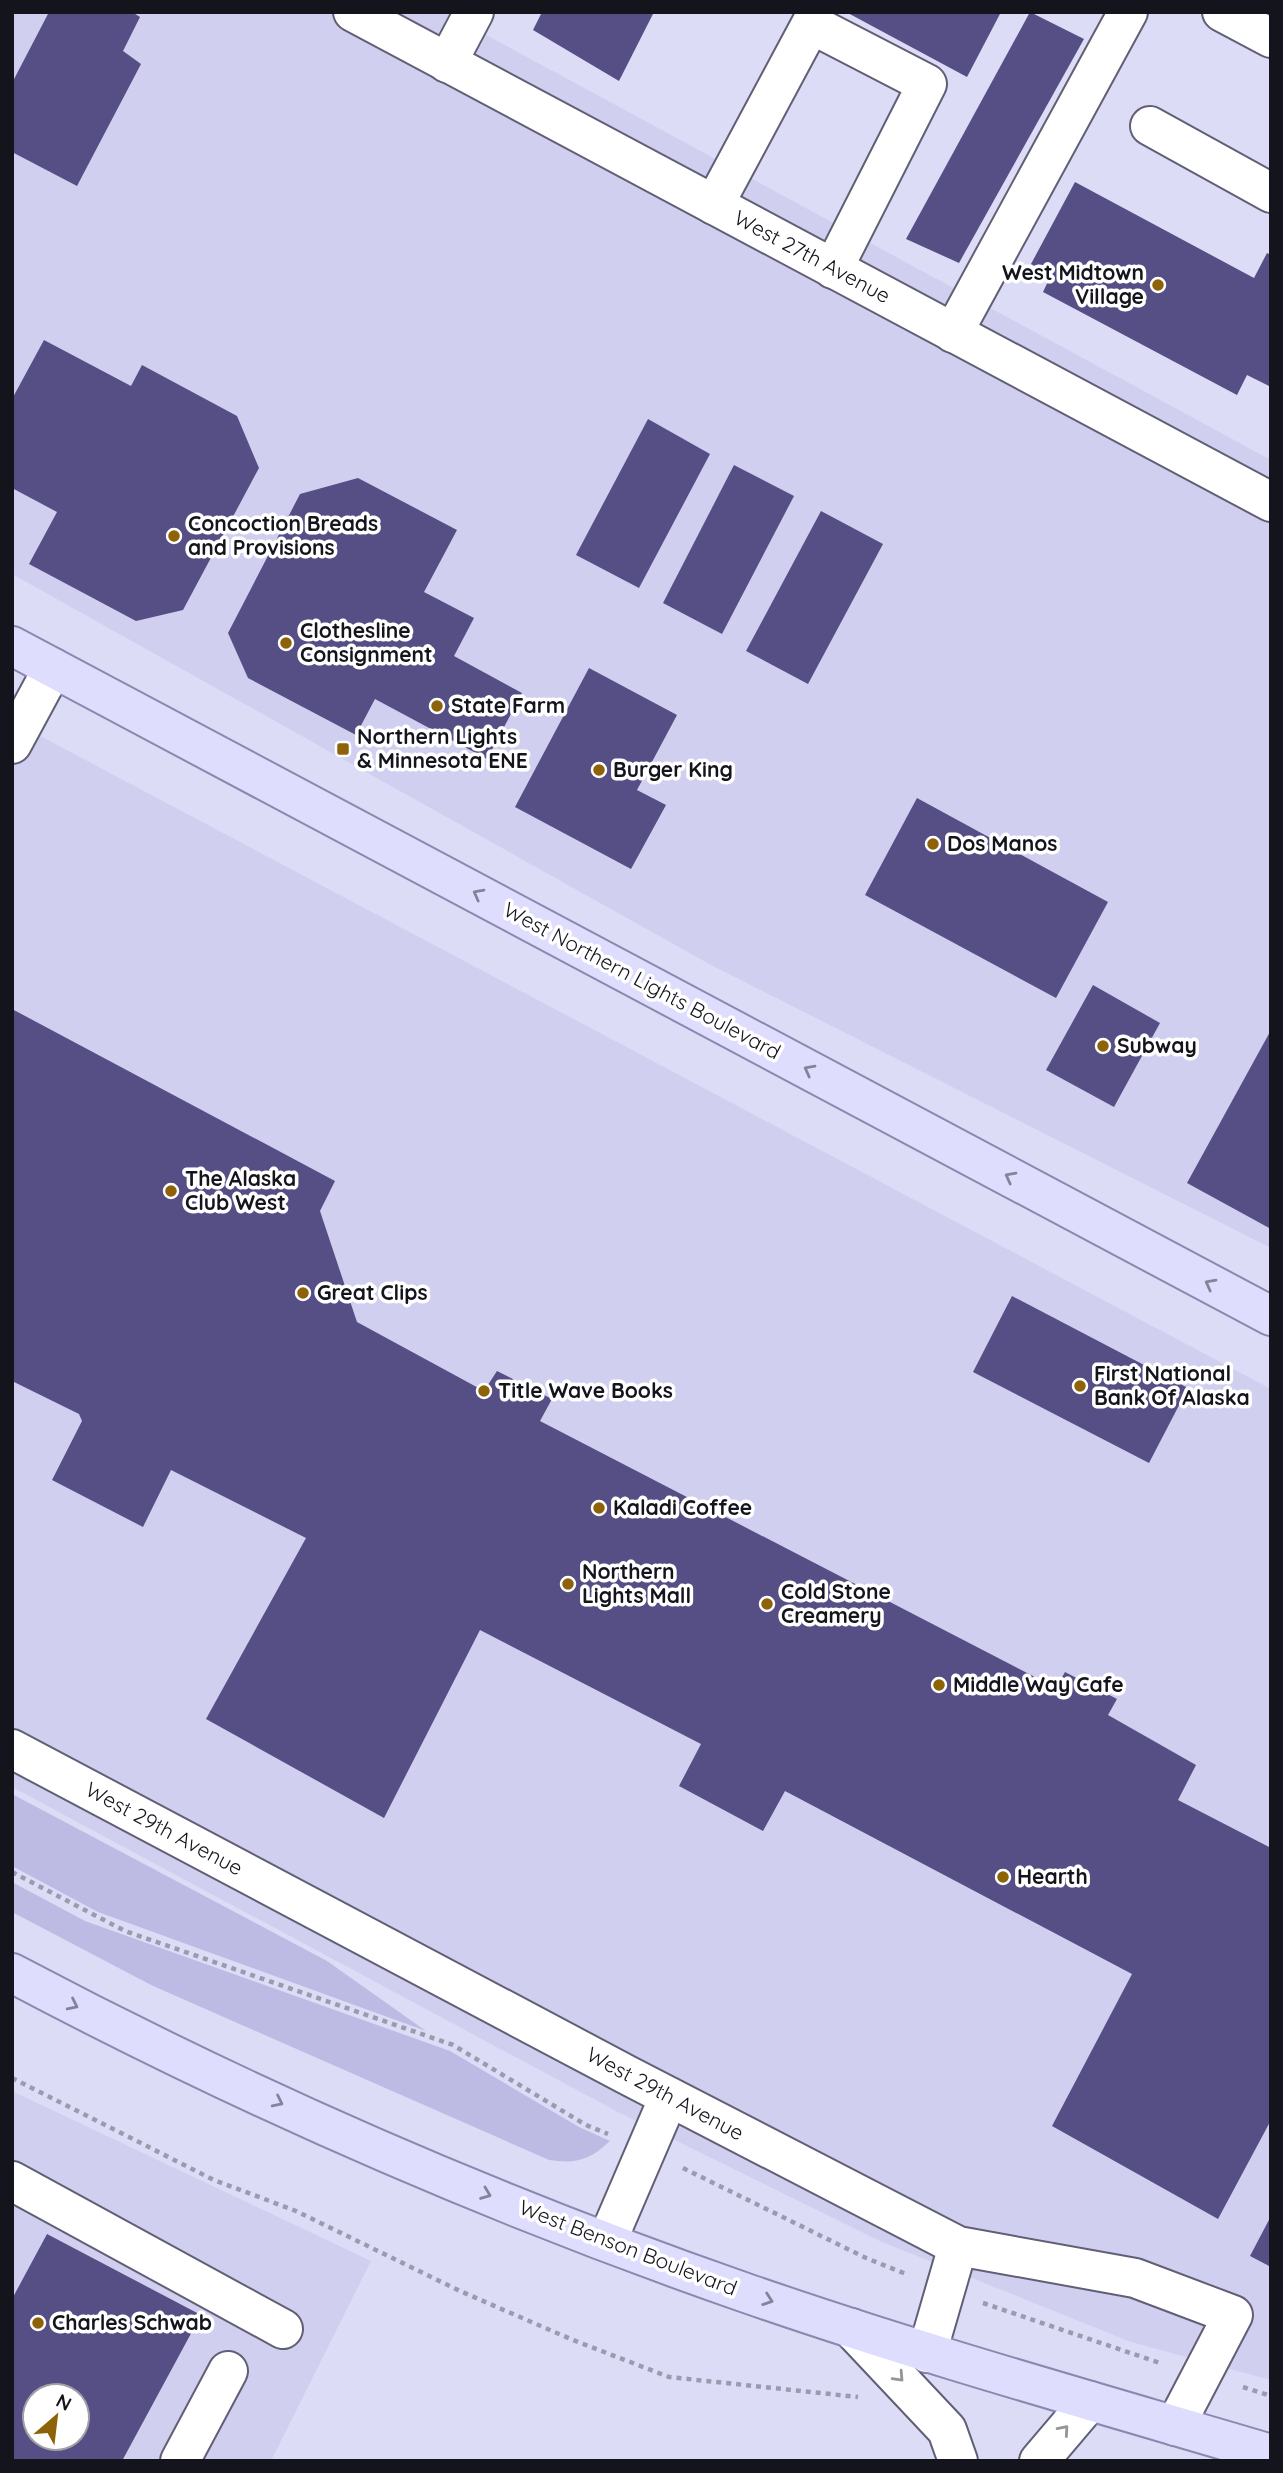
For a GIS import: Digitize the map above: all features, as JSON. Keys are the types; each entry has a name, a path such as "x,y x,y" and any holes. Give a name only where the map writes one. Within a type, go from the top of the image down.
{"main road":[{"name":"West Northern Lights Boulevard","path":"12,646 1271,1316"},
{"name":"West Benson Boulevard","path":"12,1973 342,2133 607,2241 927,2353 1271,2454"}],"street":[{"name":"West 27th Avenue","path":"353,12 1271,502"},
{"path":"447,63 474,12"},
{"path":"953,333 1128,12"},
{"path":"1222,12 1271,38"},
{"path":"714,205 811,24 928,84 832,269"},
{"path":"1150,126 1271,193"},
{"path":"12,744 54,668"},
{"name":"West 29th Avenue","path":"12,1749 958,2246 1135,2278 1233,2315 1175,2426"},
{"path":"607,2241 669,2096"},
{"path":"12,2181 283,2329"},
{"path":"927,2353 958,2246"},
{"path":"851,2328 947,2430 958,2461"},
{"path":"180,2461 228,2371"},
{"path":"1039,2461 1090,2401"}],"path":[{"path":"12,2078 214,2180 296,2211 548,2329 669,2377 869,2398"}],"shaded area":[{"path":"12,12 444,12 1271,460 1271,1248 711,965 12,574"},
{"path":"12,721 1271,1389 1271,2380 1131,2342 882,2242 616,2111 12,1787"},
{"path":"12,1794 327,1961 426,2031 98,1912 12,1866"},
{"path":"12,1882 85,1921 450,2051 579,2127 610,2141 596,2153 582,2159 549,2160 151,1985 12,1912"},
{"path":"12,2091 371,2261 271,2461 12,2461"}],"building":[{"path":"49,12 132,12 140,17 123,51 141,64 77,186 12,152 12,83"},
{"path":"542,12 654,12 619,81 533,30"},
{"path":"846,12 1001,12 967,77"},
{"path":"1030,12 1084,39 959,263 906,239"},
{"name":"West Midtown Village","path":"1075,182 1254,278 1267,253 1271,255 1271,387 1247,375 1237,395 1043,292 1051,275 1031,264"},
{"path":"44,340 131,386 142,365 237,416 259,468 183,610 136,621 29,564 57,512 12,488 12,399"},
{"path":"648,419 710,454 639,588 576,555"},
{"path":"734,465 794,496 722,634 663,603"},
{"path":"358,478 457,530 424,592 474,618 454,656 522,693 487,759 375,699 356,735 248,678 228,633 300,494"},
{"path":"821,511 883,544 808,684 746,651"},
{"path":"589,668 677,715 637,790 666,805 631,869 515,807"},
{"path":"917,798 1108,902 1056,998 865,895"},
{"name":"Subway","path":"1093,985 1160,1023 1114,1107 1046,1070"},
{"name":"Northern Lights Mall","path":"12,1009 335,1181 320,1211 357,1322 484,1391 497,1371 552,1399 540,1421 1056,1688 1065,1672 1117,1699 1108,1715 1196,1765 1178,1800 1271,1848 1271,2120 1218,2219 1052,2126 1132,1974 785,1791 763,1831 679,1786 701,1744 480,1630 384,1818 206,1719 306,1538 171,1470 143,1527 52,1480 82,1421 79,1414 12,1381"},
{"path":"1271,1030 1271,1229 1187,1183"},
{"path":"1012,1296 1188,1388 1149,1463 973,1372"},
{"path":"1271,2216 1271,2267 1250,2256"},
{"path":"47,2234 201,2315 122,2461 12,2461 12,2299"}],"place":[{"name":"West Midtown Village","path":"1158,285"},
{"name":"Concoction Breads and Provisions","path":"174,536"},
{"name":"Clothesline Consignment","path":"286,643"},
{"name":"State Farm","path":"437,706"},
{"name":"Northern Lights & Minnesota ENE","path":"343,749"},
{"name":"Burger King","path":"599,770"},
{"name":"Dos Manos","path":"933,844"},
{"name":"Subway","path":"1103,1046"},
{"name":"The Alaska Club West","path":"171,1191"},
{"name":"Great Clips","path":"303,1293"},
{"name":"First National Bank Of Alaska","path":"1080,1386"},
{"name":"Title Wave Books","path":"484,1391"},
{"name":"Kaladi Coffee","path":"599,1508"},
{"name":"Northern Lights Mall","path":"568,1584"},
{"name":"Cold Stone Creamery","path":"767,1604"},
{"name":"Middle Way Cafe","path":"939,1685"},
{"name":"Hearth","path":"1003,1877"},
{"name":"Charles Schwab","path":"38,2323"}]}
